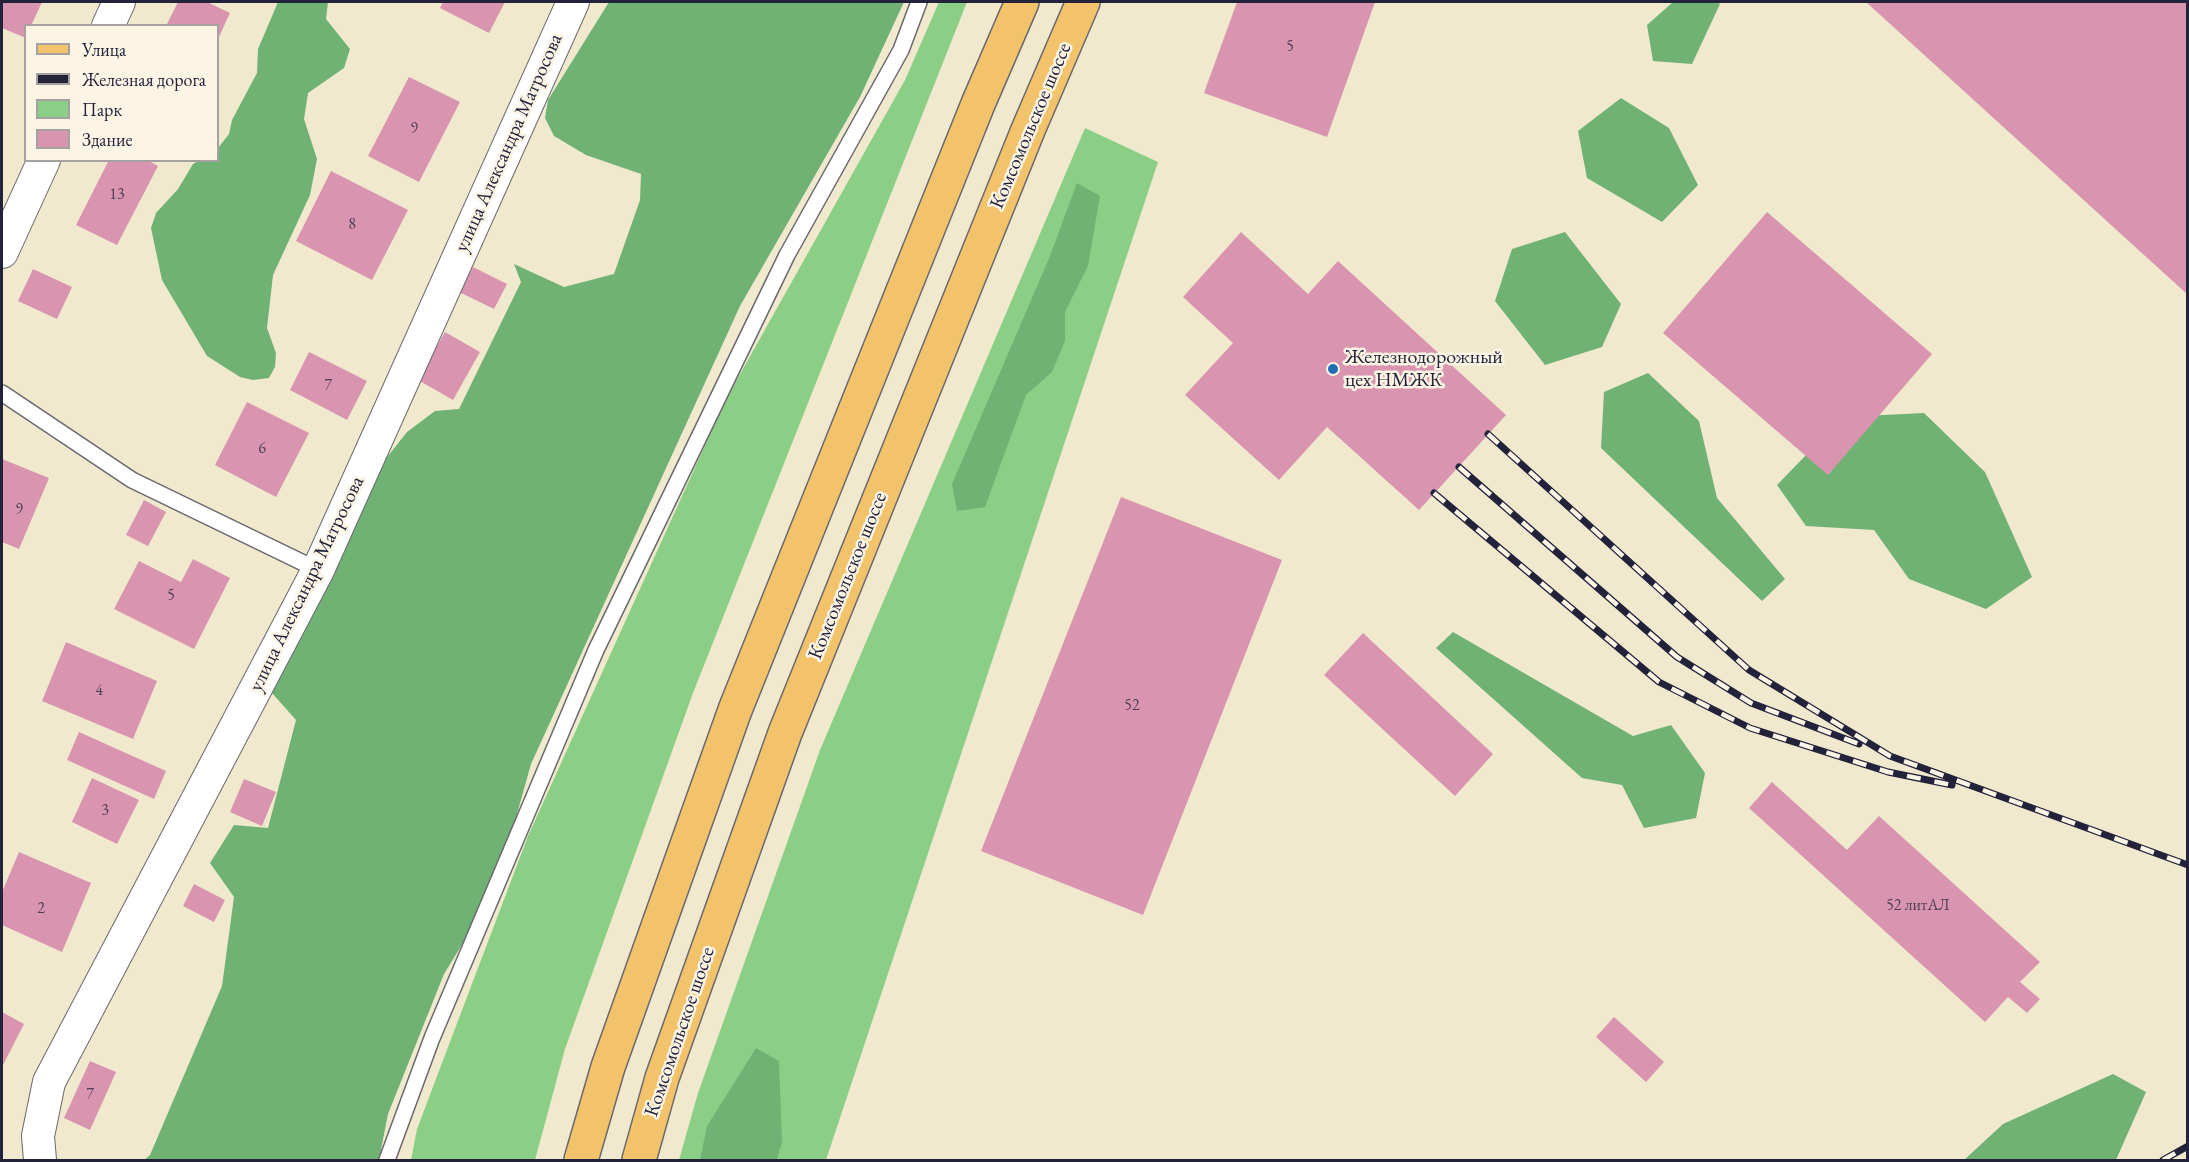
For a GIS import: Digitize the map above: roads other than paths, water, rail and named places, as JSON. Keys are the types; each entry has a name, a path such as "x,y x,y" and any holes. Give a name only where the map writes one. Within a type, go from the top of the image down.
{"main road":[{"path":"581,1161 608,1067 735,710 978,104 1022,2"},
{"name":"Комсомольское шоссе","path":"639,1161 662,1078 785,733 1024,141 1083,2"}],"street":[{"path":"109,24 119,2"},
{"name":"улица Александра Матросова","path":"40,1161 38,1136 49,1082 318,570 573,2"},
{"path":"2,252 43,162"}],"lane":[{"path":"387,1161 432,1038 596,650 787,255 901,50 919,2"},
{"path":"2,393 132,480 318,570"}],"railway":[{"path":"1488,434 1749,670 1890,756 2188,865"},
{"path":"1459,467 1677,657 1751,703 1859,744"},
{"path":"1434,493 1659,682 1750,728 1888,772 1952,785"},
{"path":"2163,1160 2188,1146"}],"place":[{"name":"Железнодорожный цех НМЖК","path":"1333,369"}]}
